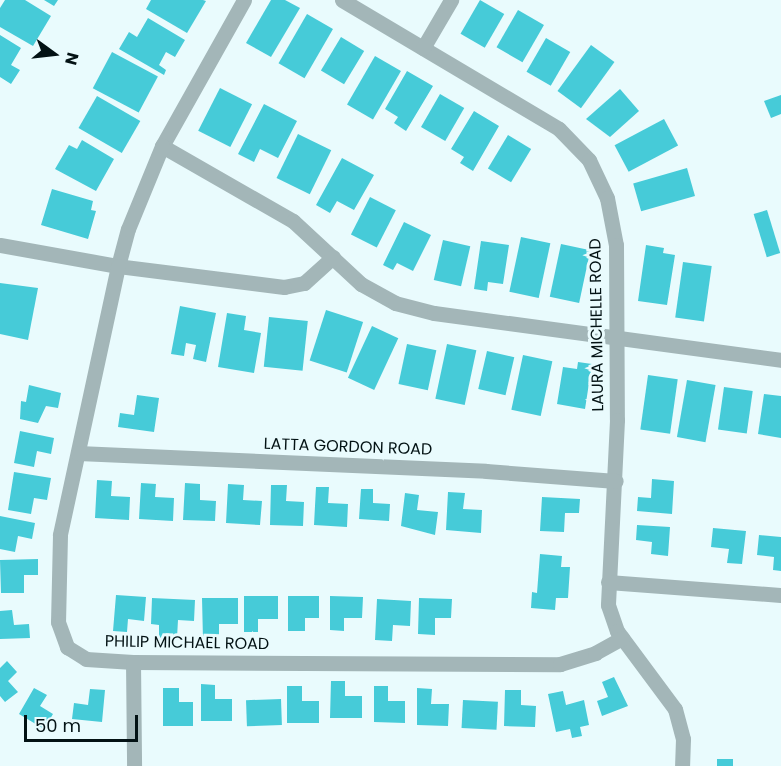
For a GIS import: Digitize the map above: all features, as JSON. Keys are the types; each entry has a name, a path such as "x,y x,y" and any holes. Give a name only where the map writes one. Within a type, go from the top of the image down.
{"street":[{"name":"PHILIP MICHAEL ROAD","path":"244,0 162,146 128,229 102,327 58,552 61,636 67,647 86,659 133,662 560,664 595,653 622,638"},
{"name":"LAURA MICHELLE ROAD","path":"342,0 559,129 589,160 607,198 616,245 616,481 608,605 622,638 675,709 683,740 682,766"},
{"path":"423,48 451,0"},
{"path":"162,146 293,221 361,284 414,309 781,360"},
{"path":"0,245 118,266 284,287 304,283 333,257"},
{"name":"LATTA GORDON ROAD","path":"78,453 486,471 616,481"},
{"path":"608,582 781,595"},
{"path":"133,662 134,766"}],"building":[{"path":"5,0 25,0 51,16 33,46 0,27 0,8"},
{"path":"44,0 58,0 54,6"},
{"path":"151,0 206,1 187,33 146,9"},
{"path":"271,0 285,0 300,8 271,57 246,43"},
{"path":"480,0 504,14 485,48 460,34"},
{"path":"518,10 544,25 522,62 496,47"},
{"path":"307,14 333,29 304,78 278,63"},
{"path":"148,18 185,40 175,57 166,52 159,65 166,70 164,75 119,49 129,32 137,37"},
{"path":"0,35 21,48 11,65 20,70 11,84 0,77"},
{"path":"341,37 364,51 344,84 321,70"},
{"path":"546,38 570,52 551,86 526,72"},
{"path":"591,45 614,62 581,108 557,91"},
{"path":"112,52 158,76 139,113 93,88"},
{"path":"375,56 401,71 373,119 347,104"},
{"path":"407,71 433,86 406,131 394,123 398,117 385,109"},
{"path":"220,88 252,104 230,147 198,131"},
{"path":"620,89 639,111 610,137 586,119"},
{"path":"440,94 464,108 445,141 421,127"},
{"path":"781,95 781,114 771,118 764,101"},
{"path":"97,96 140,121 122,153 78,128"},
{"path":"264,104 297,121 278,158 260,149 254,162 238,154"},
{"path":"474,111 499,126 473,171 460,163 464,157 451,149"},
{"path":"664,119 678,145 629,172 615,145"},
{"path":"298,134 331,150 310,194 277,178"},
{"path":"508,135 531,149 511,182 488,168"},
{"path":"82,140 114,159 96,191 55,169 69,145 77,149"},
{"path":"342,158 374,175 354,210 337,201 330,213 316,205"},
{"path":"687,168 695,196 641,211 633,183"},
{"path":"52,189 93,201 91,210 96,211 88,239 41,225"},
{"path":"370,197 396,210 377,248 351,234"},
{"path":"767,210 780,253 767,257 754,214"},
{"path":"404,222 431,235 413,271 397,263 393,270 383,265"},
{"path":"521,237 550,243 539,298 509,292"},
{"path":"443,240 470,246 461,286 434,280"},
{"path":"481,241 509,245 503,284 488,282 487,291 474,289"},
{"path":"561,244 590,250 579,303 550,297"},
{"path":"646,245 664,248 663,253 675,255 667,305 638,301"},
{"path":"683,262 712,266 704,321 675,317"},
{"path":"0,283 38,288 28,340 0,334"},
{"path":"180,306 216,313 206,362 193,359 196,345 186,343 184,356 171,354"},
{"path":"326,310 363,322 347,372 310,360"},
{"path":"227,313 246,316 244,330 261,333 254,373 218,367"},
{"path":"269,317 308,321 303,371 264,367"},
{"path":"372,326 398,338 374,390 348,378"},
{"path":"407,344 436,350 428,390 398,384"},
{"path":"447,344 476,350 465,405 435,399"},
{"path":"487,351 514,357 506,395 478,389"},
{"path":"523,355 552,361 541,416 511,410"},
{"path":"578,362 592,364 585,409 557,404 563,367 577,369"},
{"path":"648,375 678,379 670,434 640,429"},
{"path":"687,380 716,385 705,442 677,437"},
{"path":"29,385 61,393 58,408 46,406 38,423 20,419 21,401 26,402"},
{"path":"724,387 753,391 747,434 718,430"},
{"path":"764,394 781,396 781,438 758,434"},
{"path":"137,395 159,398 154,432 118,427 120,413 134,415"},
{"path":"20,431 54,438 51,454 37,451 34,467 14,463"},
{"path":"14,472 51,478 47,500 34,498 31,514 8,510"},
{"path":"652,479 674,481 672,514 637,511 638,497 651,498"},
{"path":"97,480 112,481 111,496 130,497 129,520 95,518"},
{"path":"141,483 156,484 155,497 174,498 173,521 139,519"},
{"path":"185,483 200,484 200,500 216,501 215,521 183,520"},
{"path":"228,484 244,485 243,500 262,501 260,525 226,523"},
{"path":"271,485 287,485 286,501 304,502 303,526 270,525"},
{"path":"316,487 329,487 328,503 348,504 347,527 314,525"},
{"path":"361,489 373,489 373,503 390,504 389,521 359,519"},
{"path":"448,492 465,493 463,509 482,510 481,533 446,530"},
{"path":"405,493 419,495 417,510 438,512 435,535 401,526"},
{"path":"542,497 580,499 579,513 565,513 564,532 540,531"},
{"path":"0,516 35,523 32,539 18,536 15,552 0,549"},
{"path":"637,525 670,527 668,556 651,554 652,542 636,540"},
{"path":"713,528 746,531 742,564 727,563 729,549 711,547"},
{"path":"759,535 781,537 781,571 773,570 774,557 757,555"},
{"path":"540,554 562,556 561,567 570,567 568,598 556,598 555,610 531,608 532,592 537,593"},
{"path":"38,559 38,575 24,575 24,593 1,593 0,560"},
{"path":"116,595 146,597 144,621 128,619 127,632 113,631"},
{"path":"244,596 278,596 278,619 258,619 258,632 244,632"},
{"path":"288,596 319,596 319,618 305,618 305,631 288,631"},
{"path":"330,596 363,597 362,618 344,618 344,631 330,630"},
{"path":"152,598 195,600 194,621 178,620 177,638 159,638 159,625 151,624"},
{"path":"202,598 238,598 238,624 219,624 219,640 203,640"},
{"path":"419,598 452,599 451,618 435,618 435,635 418,634"},
{"path":"377,599 411,601 410,626 393,625 392,641 375,640"},
{"path":"12,610 14,625 29,624 30,638 0,639 0,611"},
{"path":"7,661 17,672 8,681 18,692 5,702 0,696 0,668"},
{"path":"614,677 628,706 602,716 597,701 608,697 602,682"},
{"path":"331,681 345,681 345,696 362,696 362,718 330,718"},
{"path":"201,684 215,685 215,699 232,699 232,721 201,721"},
{"path":"287,686 302,686 302,701 319,701 319,723 287,723"},
{"path":"374,686 388,686 388,701 405,701 405,723 374,722"},
{"path":"34,688 47,695 40,706 53,714 44,729 19,714"},
{"path":"163,688 179,688 179,702 193,702 193,726 163,726"},
{"path":"417,688 432,689 431,704 449,704 448,726 417,725"},
{"path":"90,689 105,690 102,722 72,719 74,703 88,705"},
{"path":"505,690 521,690 521,705 536,706 535,727 504,726"},
{"path":"563,691 566,705 584,700 589,725 580,727 582,736 572,738 570,729 556,732 548,694"},
{"path":"281,699 282,725 247,726 246,700"},
{"path":"463,700 498,702 496,730 462,728"},
{"path":"717,759 733,759 733,766 717,766"}]}
